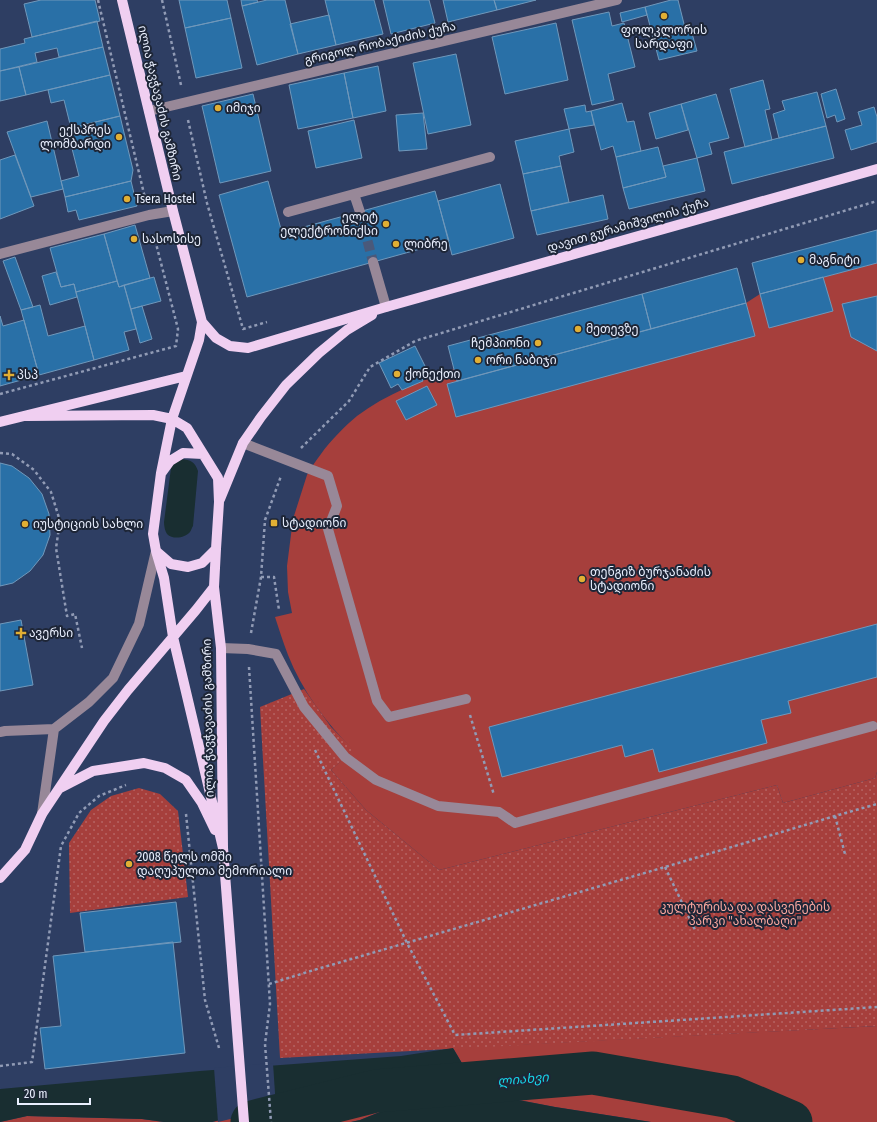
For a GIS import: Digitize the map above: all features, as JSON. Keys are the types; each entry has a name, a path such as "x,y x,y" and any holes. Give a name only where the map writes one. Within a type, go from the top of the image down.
{"main road":[{"name":"ილია ჭავჭავაძის გამზირი","path":"122,0 173,211 202,322 198,340 172,419 161,473 154,534 156,551 164,578 173,637 223,848"},
{"name":"დავით გურამიშვილის ქუჩა","path":"202,322 216,338 230,346 248,348 386,306 877,169"},
{"name":"დავით გურამიშვილის ქუჩა","path":"219,502 243,443 286,385 319,352 348,330 386,306"},
{"path":"0,422 186,376"},
{"name":"ილია ჭავჭავაძის გამზირი","path":"25,416 153,415 172,419 187,428 218,478 219,502 214,587 221,648 223,848 244,1122"},
{"path":"161,473 170,462 183,453 204,454"},
{"path":"156,551 171,564 188,567 202,563 216,549"},
{"path":"0,878 26,850 42,814 104,721 214,587"},
{"path":"59,789 93,771 144,763 165,768 186,780 202,803 223,848"}],"street":[{"name":"გრიგოლ რობაქიძის ქუჩა","path":"149,111 617,0"},
{"path":"288,212 490,157"},
{"path":"354,194 360,212"},
{"path":"0,254 173,211"},
{"path":"373,262 386,306"},
{"path":"243,443 328,476 337,506 328,529 377,701 389,717 466,699"},
{"path":"0,732 54,728 89,702 113,678 139,624 156,551"},
{"path":"221,648 248,649 276,654 304,707 345,757 376,780 438,806 499,812 515,823 872,726"},
{"path":"42,814 54,728"}],"path":[{"path":"0,394 176,346 178,329 149,216 98,0"},
{"path":"162,0 207,203 243,329 274,320"},
{"path":"271,1122 265,1044 270,1004 248,649 261,577 265,520 287,461 349,401 370,367 415,342 877,201"},
{"path":"0,453 12,454 34,470 51,492 60,521 56,548 66,616 75,614 82,648"},
{"path":"261,577 274,577 279,610"},
{"path":"466,699 499,812"},
{"path":"315,750 407,943 455,1035 877,1007"},
{"path":"0,1066 32,1062 61,846 79,812 99,796 129,784"},
{"path":"269,984 877,804"},
{"path":"183,808 186,814 205,1000 219,1048"},
{"path":"835,816 845,854"},
{"path":"665,867 696,932"}],"green space":[{"name":"თენგიზ ბურჯანაძის სტადიონი","path":"877,263 877,772 875,778 783,803 777,785 439,870 366,810 331,770 353,750 324,717 300,681 288,655 275,617 292,613 288,592 287,566 293,519 307,475 325,449 338,434 357,416 380,401 416,383 454,369 458,381 746,303 760,294"},
{"name":"კულტურისა და დასვენების პარკი \"ახალბაღი\"","path":"304,689 331,727 354,750 331,770 366,810 439,870 777,785 783,803 875,778 877,772 877,1026 280,1058 260,707"},
{"path":"139,788 160,794 178,811 188,897 70,913 69,843 91,810 111,796"},
{"path":"877,1026 877,1122 651,1122 555,1107 503,1097 481,1087 466,1070 453,1048"},
{"path":"407,1077 456,1088 417,1097 360,1120 351,1122 212,1122 298,1100 331,1088"},
{"path":"27,1116 142,1119 164,1122 0,1122"}],"shaded area":[{"path":"181,459 192,462 198,471 193,526 188,534 176,538 167,534 164,522 171,468 175,462"},
{"path":"453,1048 466,1070 481,1087 503,1097 651,1122 351,1122 360,1120 417,1097 455,1088 407,1077 331,1088 298,1100 212,1122 164,1122 142,1119 27,1116 0,1122 0,1089 200,1071 401,1056"}],"pier":[{"path":"273,1063 276,1108 218,1122 214,1068"}],"building":[{"path":"41,0 95,0 100,21 32,37 24,4"},
{"path":"179,0 227,0 231,18 185,28"},
{"path":"241,0 257,0 258,2 242,6"},
{"path":"267,0 285,0 298,54 257,65 242,6"},
{"path":"325,0 374,0 383,34 336,45"},
{"path":"383,0 429,0 435,23 391,34"},
{"path":"443,0 494,0 497,10 448,22"},
{"path":"494,0 536,0 497,10"},
{"path":"671,0 678,0 686,32 691,30 697,51 659,60 645,7"},
{"path":"645,7 647,15 622,22 620,13"},
{"path":"609,12 612,26 624,23 635,67 608,74 614,100 592,105 572,20"},
{"path":"329,15 336,45 298,54 290,24"},
{"path":"231,18 242,68 196,78 185,28"},
{"path":"97,21 103,47 59,57 57,48 35,53 37,62 0,71 0,49 25,43 24,39"},
{"path":"556,23 568,80 505,94 492,37"},
{"path":"103,47 110,75 26,95 19,67"},
{"path":"456,54 471,125 428,134 413,63"},
{"path":"378,66 386,111 353,118 344,73"},
{"path":"19,67 26,95 0,101 0,71"},
{"path":"344,73 353,118 298,129 289,85"},
{"path":"110,75 120,116 71,128 64,100 51,103 48,90"},
{"path":"763,80 770,109 765,110 772,140 745,147 730,89"},
{"path":"836,89 845,119 837,122 835,115 827,118 821,94"},
{"path":"817,92 826,126 779,138 773,114 785,110 782,101"},
{"path":"253,94 271,171 220,183 202,106"},
{"path":"716,94 729,138 709,143 712,154 697,158 681,104"},
{"path":"622,103 627,122 634,121 641,151 616,157 613,146 601,150 591,111"},
{"path":"681,104 688,130 656,139 649,113"},
{"path":"585,105 586,112 591,111 594,125 569,129 564,109"},
{"path":"874,107 877,117 877,142 851,150 845,130 862,125 858,112"},
{"path":"423,113 427,149 399,151 396,115"},
{"path":"120,116 133,170 131,181 65,197 61,181 79,176 67,129"},
{"path":"354,120 362,158 316,168 308,131"},
{"path":"47,121 63,189 31,197 7,132"},
{"path":"826,126 834,158 732,184 724,152"},
{"path":"569,129 574,152 559,156 561,166 523,174 515,141"},
{"path":"658,147 666,177 623,188 616,157"},
{"path":"15,155 34,206 0,219 0,160"},
{"path":"697,158 705,191 629,209 623,188 666,177 663,166"},
{"path":"561,166 569,202 531,211 523,174"},
{"path":"131,181 137,206 79,220 76,210 68,212 65,197"},
{"path":"268,181 282,233 435,191 449,241 247,297 219,195"},
{"path":"500,184 514,238 452,255 438,201"},
{"path":"603,195 608,219 537,235 531,211"},
{"path":"135,225 150,278 119,287 104,234"},
{"path":"877,230 877,263 760,294 752,263"},
{"path":"104,234 117,281 76,292 74,284 61,287 50,248"},
{"path":"15,257 33,307 21,310 3,261"},
{"path":"737,268 746,303 651,329 642,294"},
{"path":"56,272 61,287 74,284 77,297 50,305 42,276"},
{"path":"154,277 161,301 131,309 124,285"},
{"path":"823,277 833,311 769,328 760,294"},
{"path":"117,281 119,287 124,285 136,329 124,332 129,350 94,360 76,292"},
{"path":"642,294 651,329 457,381 448,346"},
{"path":"877,296 877,351 851,337 842,304"},
{"path":"746,303 755,336 456,417 447,384"},
{"path":"40,305 48,336 85,326 94,360 39,375 21,310"},
{"path":"142,306 152,339 140,343 131,309"},
{"path":"0,316 3,326 24,320 39,375 0,386"},
{"path":"415,346 427,370 420,374 423,381 402,390 398,384 391,388 379,363"},
{"path":"427,386 437,405 406,420 396,401"},
{"name":"იუსტიციის სახლი","path":"0,463 12,466 29,478 42,494 49,514 50,535 43,555 30,571 13,583 0,586"},
{"path":"21,620 33,685 0,691 0,624"},
{"path":"877,624 877,677 788,701 791,713 761,720 767,743 659,772 653,749 625,757 622,745 502,777 489,727"},
{"path":"176,902 181,942 85,952 80,913"},
{"path":"173,942 185,1053 45,1069 40,1028 61,1026 53,956"}],"waterway":[{"name":"ლიახვი","path":"252,1122 376,1091 593,1073 732,1097 791,1122"}],"tunnel":[{"path":"360,212 373,262"}],"place":[{"name":"ფოლკლორის სარდაფი","path":"664,16"},
{"name":"იმიჯი","path":"218,108"},
{"name":"ექსპრეს ლომბარდი","path":"119,137"},
{"name":"Tsera Hostel","path":"127,199"},
{"name":"ელიტ ელექტრონიქსი","path":"386,224"},
{"name":"სასოსისე","path":"134,239"},
{"name":"ლიბრე","path":"396,244"},
{"name":"მაგნიტი","path":"801,260"},
{"name":"მეთევზე","path":"578,329"},
{"name":"ჩემპიონი","path":"538,343"},
{"name":"ორი ნაბიჯი","path":"478,360"},
{"name":"ქონექთი","path":"397,374"},
{"name":"პსპ","path":"9,375"},
{"name":"სტადიონი","path":"274,523"},
{"name":"იუსტიციის სახლი","path":"25,524"},
{"name":"თენგიზ ბურჯანაძის სტადიონი","path":"582,579"},
{"name":"ავერსი","path":"21,633"},
{"name":"2008 წელს ომში დაღუპულთა მემორიალი","path":"129,864"}]}
